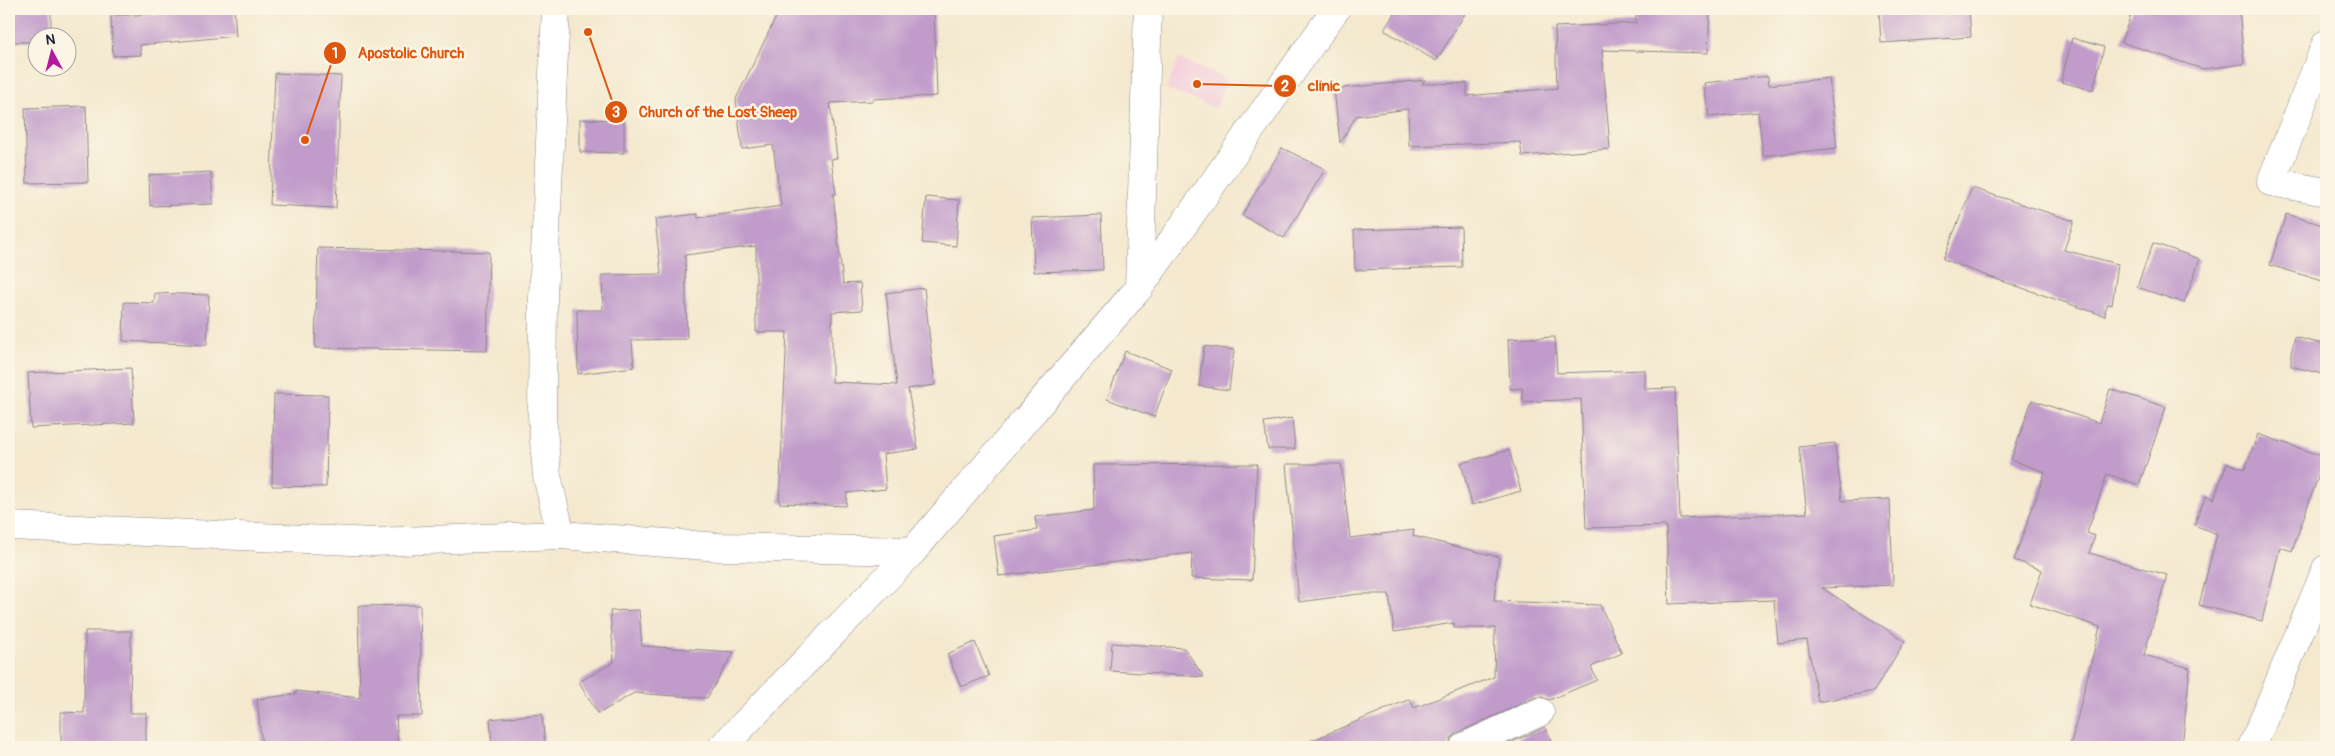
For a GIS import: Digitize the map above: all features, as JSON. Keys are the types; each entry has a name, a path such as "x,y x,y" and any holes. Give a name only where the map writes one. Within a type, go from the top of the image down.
{"street":[{"path":"556,9 543,298 542,416 547,476 562,536"},
{"path":"1139,288 1148,9"},
{"path":"722,747 914,551 1139,288 1336,9"},
{"path":"2326,44 2271,182 2326,192"},
{"path":"9,526 374,542 562,536 719,547 914,551"},
{"path":"2252,747 2326,569"},
{"path":"1464,747 1540,712"}],"shaded area":[{"path":"1179,59 1228,79 1216,108 1166,89"}],"building":[{"path":"9,9 51,9 51,28 28,28 28,42 9,42"},
{"path":"177,9 234,9 236,36 140,45 141,55 113,56 111,16 177,13"},
{"path":"780,9 934,9 937,96 830,103 837,158 831,159 836,194 833,194 843,284 860,283 862,310 832,312 832,382 897,385 886,293 924,288 935,385 908,389 918,449 883,454 886,489 847,493 846,506 779,503 787,332 756,332 756,246 685,255 687,339 632,340 634,367 578,374 577,310 603,310 602,275 661,274 655,219 698,214 698,218 781,206 773,145 742,149 736,99"},
{"path":"1397,9 1468,9 1436,61 1384,30"},
{"path":"1636,9 1710,9 1708,53 1602,50 1610,149 1522,156 1520,142 1409,146 1408,109 1356,116 1340,143 1334,89 1425,80 1422,84 1467,83 1467,96 1557,88 1555,27 1636,23"},
{"path":"1969,9 1971,37 1881,43 1879,11"},
{"path":"2133,9 2239,9 2244,64 2203,69 2121,42"},
{"path":"2072,38 2104,47 2093,90 2061,82"},
{"path":"275,73 341,76 336,208 270,205"},
{"path":"1768,76 1769,85 1829,78 1837,148 1763,156 1758,112 1709,117 1704,83"},
{"path":"86,106 88,182 27,183 25,108"},
{"path":"580,119 624,120 624,153 580,152"},
{"path":"1282,148 1325,169 1284,238 1242,215"},
{"path":"211,172 213,204 150,206 149,175"},
{"path":"1972,188 2074,221 2064,250 2118,264 2112,305 2106,304 2105,316 1943,259"},
{"path":"926,197 959,200 956,246 922,243"},
{"path":"2286,214 2326,226 2326,282 2270,265"},
{"path":"1101,215 1103,270 1034,272 1032,218"},
{"path":"1461,227 1462,267 1355,270 1354,230"},
{"path":"2153,243 2200,259 2184,303 2137,287"},
{"path":"318,248 489,252 487,351 315,348"},
{"path":"155,293 209,295 207,345 123,341 124,302 154,303"},
{"path":"1555,337 1557,373 1645,370 1645,389 1675,388 1680,518 1807,513 1799,447 1835,443 1842,501 1890,499 1893,585 1822,588 1905,641 1874,691 1818,702 1807,640 1778,643 1774,600 1669,604 1666,526 1586,528 1581,399 1523,402 1522,388 1510,389 1508,339"},
{"path":"2295,337 2326,345 2326,375 2291,366 2291,353"},
{"path":"1204,346 1234,350 1229,390 1199,386"},
{"path":"1125,351 1172,369 1154,417 1107,399"},
{"path":"131,368 134,423 31,428 28,373"},
{"path":"2110,389 2166,407 2139,485 2107,474 2087,533 2095,536 2089,553 2167,575 2144,655 2190,668 2182,747 2070,747 2100,627 2030,604 2042,570 2014,560 2045,472 2011,460 2032,400 2099,423"},
{"path":"274,394 328,395 326,487 272,486"},
{"path":"1292,418 1295,449 1268,449 1264,422"},
{"path":"2258,434 2325,457 2292,551 2280,547 2262,621 2199,605 2217,534 2194,525 2206,496 2214,499 2227,463 2245,469"},
{"path":"1509,450 1521,491 1472,505 1461,463"},
{"path":"1257,464 1252,580 1191,578 1192,553 999,576 994,536 1037,530 1035,517 1094,510 1093,465"},
{"path":"1286,464 1341,464 1350,538 1414,530 1413,536 1499,557 1494,601 1600,605 1622,653 1591,667 1597,680 1549,700 1542,697 1533,698 1457,733 1451,738 1449,747 1296,747 1410,699 1414,708 1494,677 1495,628 1454,628 1454,623 1394,632 1389,594 1359,594 1299,602"},
{"path":"420,605 422,716 396,716 398,747 262,747 257,699 296,694 296,691 360,698 358,606"},
{"path":"639,610 642,646 734,652 707,698 634,693 598,714 579,682 614,662 610,611"},
{"path":"85,631 131,631 130,713 146,713 146,747 61,747 61,712 84,713"},
{"path":"975,642 989,676 961,687 947,654"},
{"path":"1112,643 1184,648 1204,677 1110,671"},
{"path":"542,714 545,747 492,747 490,719"},
{"path":"1545,727 1554,747 1501,747"}],"place":[{"name":"Church of the Lost Sheep","path":"588,32"},
{"name":"clinic","path":"1197,84"},
{"name":"Apostolic Church","path":"305,140"}]}
